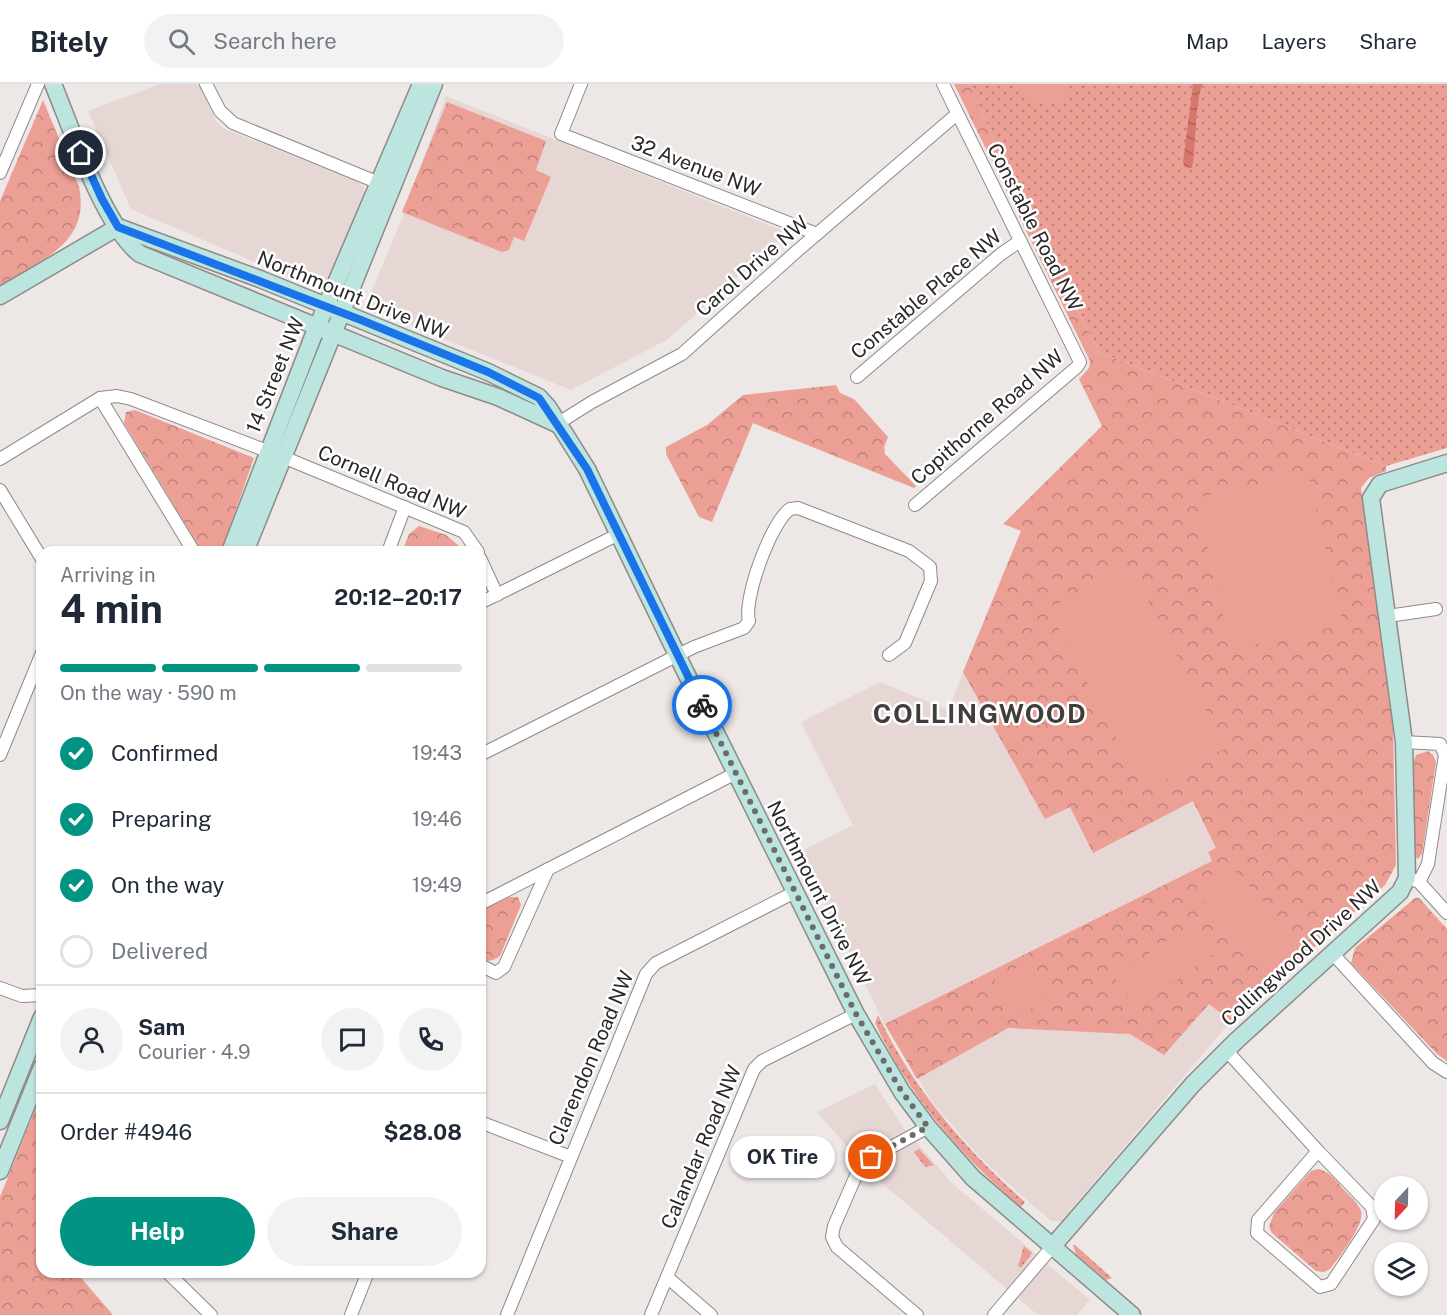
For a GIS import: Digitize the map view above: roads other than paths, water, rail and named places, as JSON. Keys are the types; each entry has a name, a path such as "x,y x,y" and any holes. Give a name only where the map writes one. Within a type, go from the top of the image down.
{"street":[{"path":"0,173 38,84"},
{"path":"53,84 88,171 129,246 140,254 442,378 498,397 558,424"},
{"path":"206,84 220,111 233,123 380,183"},
{"name":"14 Street NW","path":"247,546 283,457 326,329 380,183 421,84"},
{"name":"14 Street NW","path":"334,309 434,84"},
{"name":"32 Avenue NW","path":"581,84 561,134 817,234"},
{"name":"Constable Road NW","path":"943,84 1079,356"},
{"name":"Carol Drive NW","path":"558,424 592,402 682,354 957,114"},
{"path":"0,296 118,227"},
{"name":"Northmount Drive NW","path":"118,227 334,309 488,372 539,398 587,469 677,656 856,1014 902,1092 928,1127 973,1178 1132,1315"},
{"name":"Constable Place NW","path":"857,377 1001,254 1020,241"},
{"name":"14 Street NW","path":"232,546 267,451 326,329"},
{"name":"Copithorne Road NW","path":"915,505 1077,367 1079,356"},
{"path":"0,459 100,398 117,396 131,399 267,451"},
{"path":"100,398 190,546"},
{"name":"Cornell Road NW","path":"283,457 464,532 473,546"},
{"name":"Collingwood Drive NW","path":"1052,1247 1192,1084 1226,1050 1413,880 1404,742 1371,498 1380,484 1447,463"},
{"path":"0,490 36,549"},
{"path":"390,546 405,507"},
{"path":"486,752 677,656 738,628 744,628 749,621 747,614 752,591 774,526 790,509 798,508 909,551 930,567 931,581 905,643 889,655"},
{"path":"486,600 619,534"},
{"path":"486,572 496,595"},
{"path":"1388,616 1436,609"},
{"path":"1,750 36,666"},
{"path":"1404,742 1440,744 1445,755 1428,864 1413,880 1447,913"},
{"path":"486,901 736,773"},
{"path":"486,968 496,973 504,967 548,869"},
{"name":"Clarendon Road NW","path":"507,1315 645,974 656,963 795,892"},
{"path":"1333,954 1433,1063 1447,1072"},
{"path":"0,988 22,996 36,995"},
{"name":"Calandar Road NW","path":"651,1315 754,1068 762,1061 856,1014"},
{"path":"0,1121 36,1032"},
{"path":"1226,1050 1372,1207 1374,1219 1331,1284 1320,1287 1257,1233 1258,1220 1318,1151"},
{"path":"0,1171 36,1082"},
{"path":"486,1124 571,1157"},
{"path":"917,1315 837,1247 832,1237 834,1226 861,1164 928,1127"},
{"path":"994,1315 1052,1247"},
{"path":"667,1277 711,1315"},
{"path":"173,1278 211,1315"},
{"path":"351,1315 366,1278"}],"water":[{"path":"1193,84 1202,84 1192,168 1185,167 1183,162"}],"place":[{"name":"OK Tire","path":"871,1157"}],"district":[{"name":"COLLINGWOOD","path":"980,714"}]}
